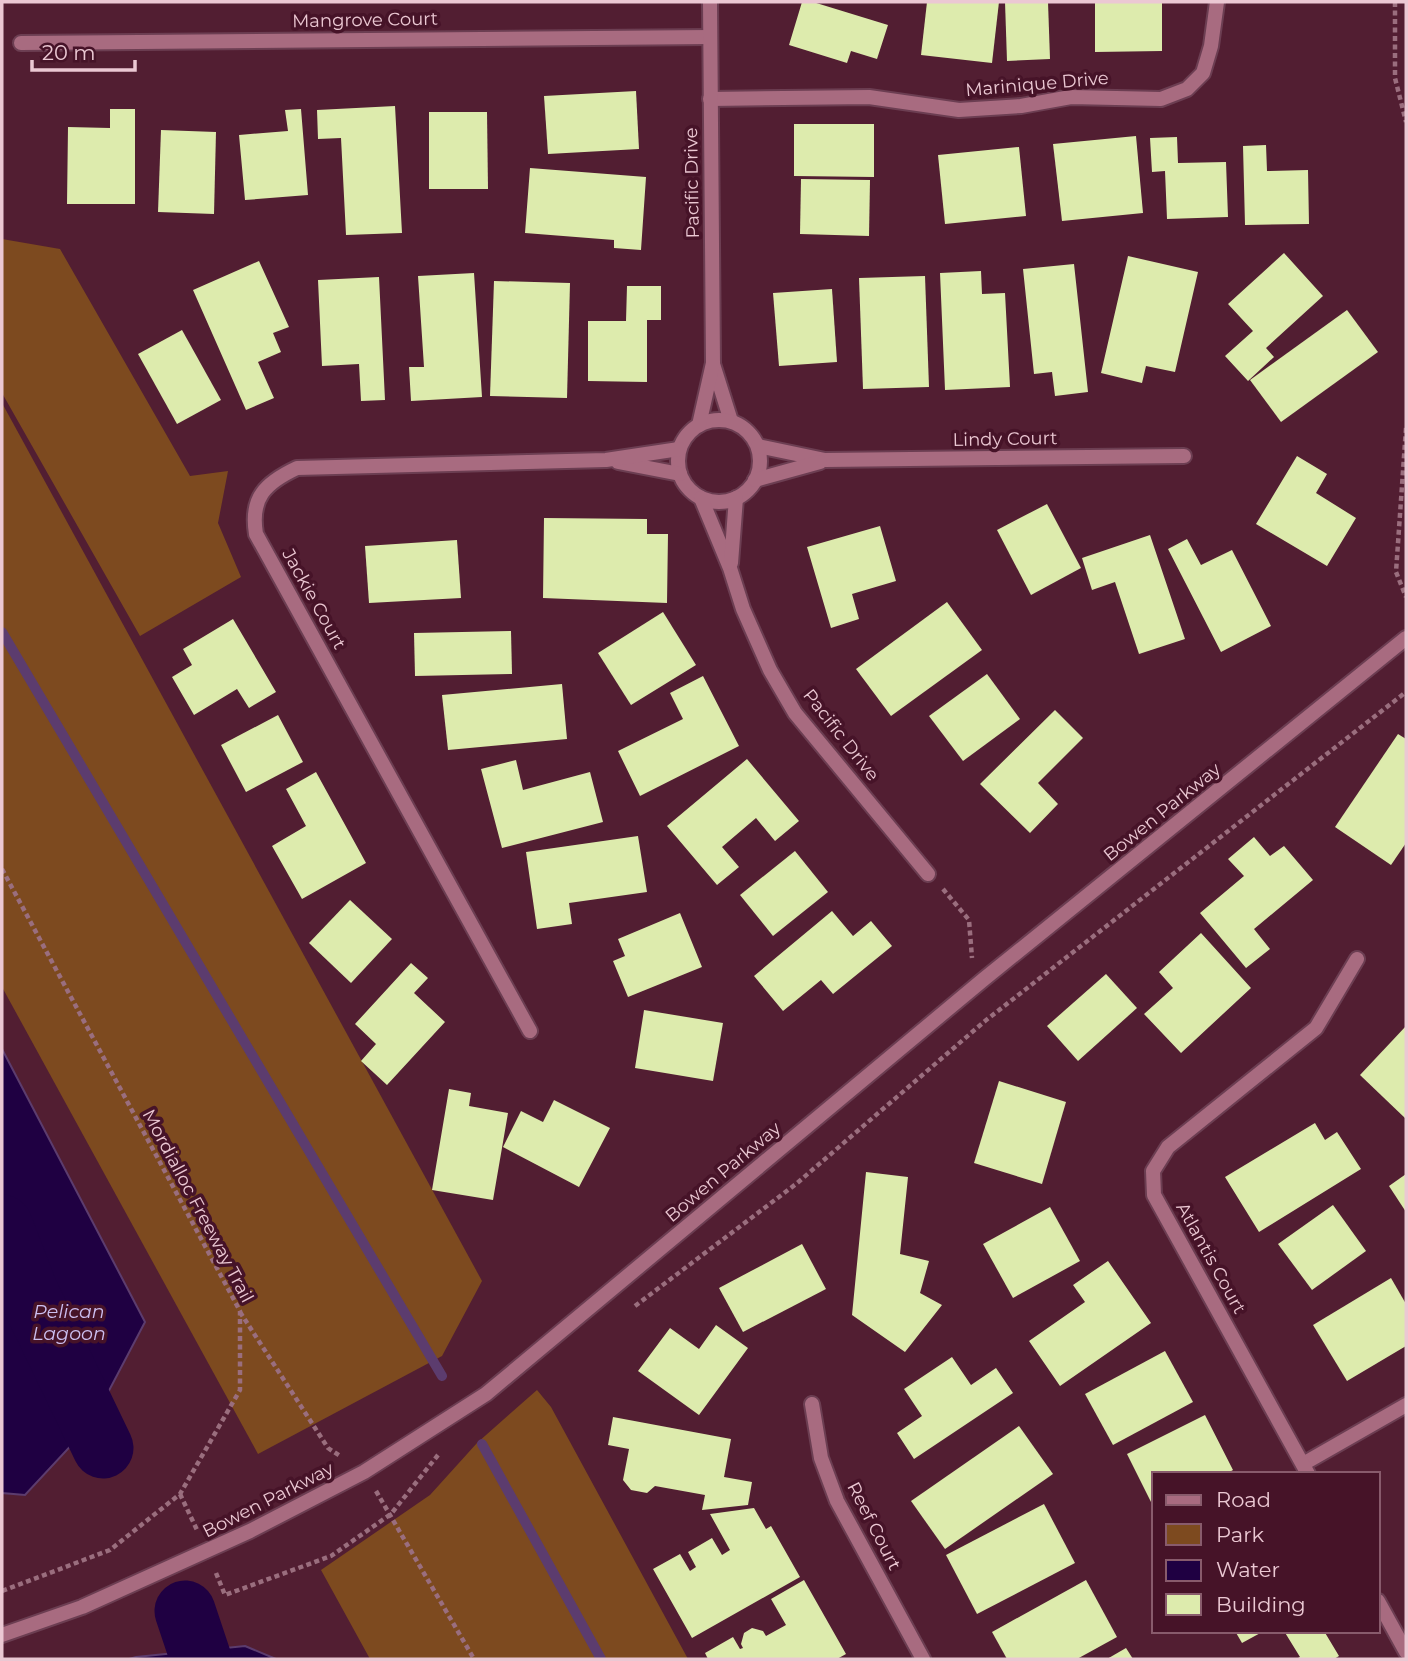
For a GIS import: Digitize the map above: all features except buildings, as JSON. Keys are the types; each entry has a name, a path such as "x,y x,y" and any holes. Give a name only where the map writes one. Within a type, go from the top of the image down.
{"street":[{"name":"Pacific Drive","path":"698,425 713,363 710,2"},
{"name":"Marinique Drive","path":"710,99 869,97 959,110 1021,106 1071,97 1161,99 1186,89 1203,73 1211,46 1217,2"},
{"name":"Mangrove Court","path":"21,43 710,37"},
{"name":"Pacific Drive","path":"713,363 731,421"},
{"path":"709,421 731,421 742,426 758,446 759,469 748,491 724,501 701,498 680,474 679,449 690,431 698,425 709,421"},
{"name":"Lindy Court","path":"758,446 825,460 1184,456"},
{"name":"Jackie Court","path":"530,1031 256,534 253,513 261,494 277,477 297,468 606,460 679,449"},
{"name":"Jackie Court","path":"606,460 680,474"},
{"name":"Lindy Court","path":"755,480 825,460"},
{"name":"Pacific Drive","path":"701,498 730,568 748,621 770,670 795,713 928,874"},
{"name":"Pacific Drive","path":"730,568 736,498"},
{"name":"Bowen Parkway","path":"2,1635 82,1607 208,1552 364,1472 486,1394 984,979 1406,638"},
{"name":"Atlantis Court","path":"1305,1469 1154,1195 1153,1171 1168,1147 1316,1028 1357,959"},
{"name":"Reef Court","path":"812,1404 821,1458 837,1502 923,1659"},
{"path":"1305,1469 1406,1405"},
{"path":"1380,1605 1406,1652"}],"path":[{"path":"1395,2 1395,78 1406,122"},
{"path":"1406,428 1396,572 1406,597"},
{"path":"630,1309 796,1185 1006,1004 1406,692"},
{"name":"Mordialloc Freeway Trail","path":"2,869 240,1311 240,1390 180,1494 110,1550 2,1591"},
{"path":"928,874 969,920 972,961 1006,1004"},
{"path":"240,1311 328,1448 364,1472 474,1659"},
{"path":"180,1494 225,1595 331,1556 390,1514 442,1450"}],"green space":[{"path":"2,239 60,249 190,476 228,471 218,523 241,577 140,636 2,393"},
{"path":"2,403 482,1281 442,1356 258,1454 2,987"},
{"path":"537,1390 551,1407 688,1659 370,1659 321,1570 430,1495 477,1443"}],"water":[{"name":"Pelican Lagoon","path":"2,1049 145,1322 92,1423 25,1495 2,1493"},
{"path":"245,1646 276,1659 129,1659 136,1657"}],"waterway":[{"path":"2,632 442,1376"},
{"path":"2,1225 27,1290 103,1448"},
{"path":"482,1444 601,1659"},
{"path":"185,1611 201,1659"}]}
